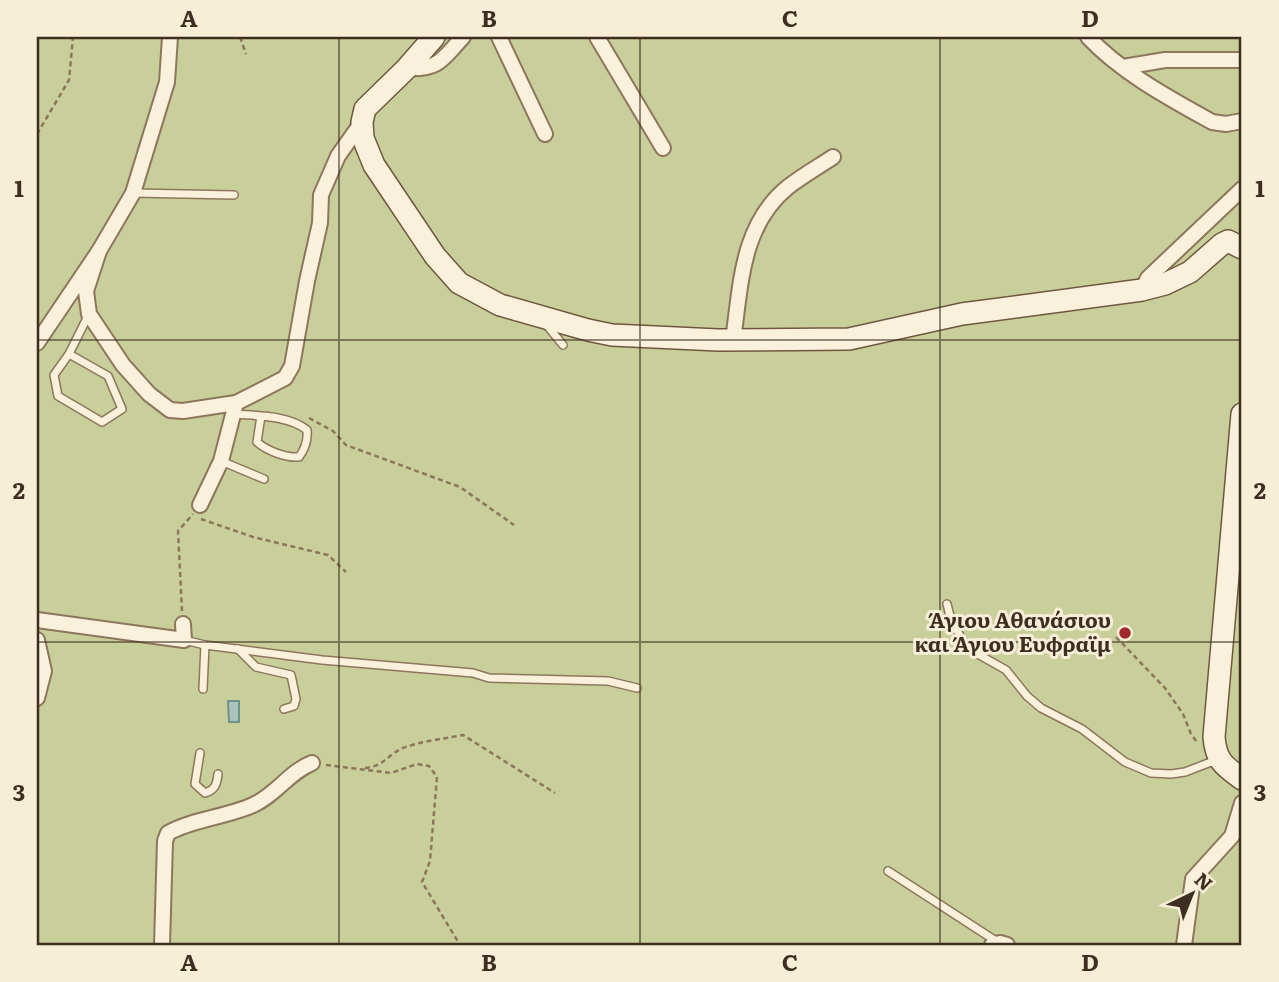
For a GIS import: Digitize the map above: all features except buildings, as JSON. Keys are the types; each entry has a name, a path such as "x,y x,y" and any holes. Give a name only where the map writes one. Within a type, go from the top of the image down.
{"main road":[{"path":"434,37 365,109 363,138 374,165 435,256 459,283 500,305 541,317 612,335 733,340 849,339 962,314 1142,290 1177,279 1222,244 1228,242 1242,248"},
{"path":"1231,771 1217,755 1214,737 1236,580 1242,414"}],"street":[{"path":"37,343 99,251 133,193 167,82 170,37"},
{"path":"407,68 435,66 463,37"},
{"path":"499,37 545,134"},
{"path":"597,37 663,148"},
{"path":"1088,37 1123,67 1213,122 1226,124 1242,121"},
{"path":"1123,67 1165,60 1242,60"},
{"path":"99,251 86,291 89,314 123,365 149,394 170,410 235,408 285,378 292,366 320,223 321,195 338,156 362,122"},
{"path":"733,340 746,254 751,235 759,220 788,187 833,157"},
{"path":"1142,290 1149,278 1242,189"},
{"path":"196,510 221,461 235,408"},
{"path":"37,620 184,640 183,624"},
{"path":"37,640 44,671 37,698"},
{"path":"162,945 164,841 168,833 256,804 301,768 312,764"},
{"path":"1184,945 1194,879 1232,836 1242,803"}],"lane":[{"path":"133,193 234,195"},
{"path":"69,354 108,376 122,409 102,422 58,396 54,375 69,354 89,314"},
{"path":"541,317 563,345"},
{"path":"235,408 276,418 307,430 303,451 299,457 291,457 257,443 261,416"},
{"path":"221,461 264,479"},
{"path":"947,604 951,620 967,648 1006,670 1027,696 1041,708 1082,729 1125,762 1151,773 1231,771"},
{"path":"184,640 322,660 473,673 489,678 608,681 637,688"},
{"path":"202,689 205,645"},
{"path":"238,649 257,667 291,675 296,699 294,706 284,709"},
{"path":"200,752 195,785 197,789 205,793 211,791 217,783 218,774"},
{"path":"888,871 1000,945"}],"path":[{"path":"37,134 69,80 73,37"},
{"path":"240,37 246,54"},
{"path":"308,418 333,431 346,445 460,487 514,525"},
{"path":"183,624 178,531 196,510 253,537 328,555 346,572"},
{"path":"1116,637 1165,688 1184,714 1191,734 1231,771"},
{"path":"362,769 379,767 395,752 406,747 463,736 555,793"},
{"path":"312,764 391,773 416,764 429,766 437,777 430,862 422,882 460,945"}],"green space":[{"path":"37,37 1242,37 1242,945 37,945"}],"water":[{"path":"228,701 239,701 239,722 229,722"}],"place":[{"name":"Άγιου Αθανάσιου και Άγιου Ευφραϊμ","path":"1125,633"}]}
